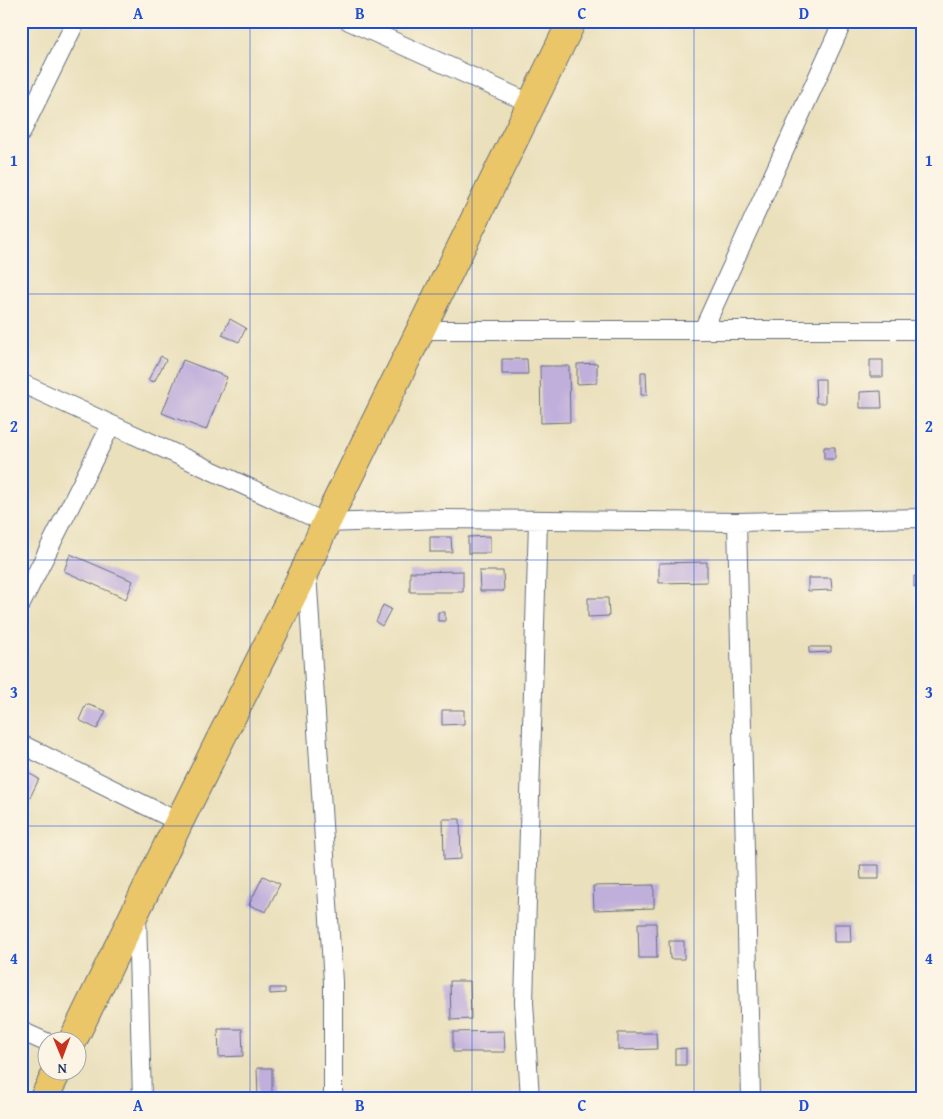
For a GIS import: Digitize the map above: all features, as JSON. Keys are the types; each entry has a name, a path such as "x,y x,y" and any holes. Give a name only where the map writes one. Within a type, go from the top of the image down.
{"main road":[{"path":"77,1032 306,568 326,523 572,21"},
{"path":"44,1098 52,1082"}],"street":[{"path":"21,133 76,21"},
{"path":"349,21 532,104"},
{"path":"703,330 843,21"},
{"path":"420,330 922,330"},
{"path":"21,383 326,523 441,520 737,522 922,518"},
{"path":"21,604 111,425"},
{"path":"530,1098 524,1002 538,520"},
{"path":"737,522 752,1098"},
{"path":"306,568 333,982 333,1098"},
{"path":"21,744 179,822"},
{"path":"137,908 142,1098"},
{"path":"21,1031 38,1039"}],"building":[{"path":"230,319 246,328 239,342 222,335"},
{"path":"161,356 166,360 154,382 148,380"},
{"path":"502,359 527,359 528,374 502,374"},
{"path":"183,360 227,377 206,430 162,413"},
{"path":"870,360 883,360 883,377 870,377"},
{"path":"597,363 597,383 577,384 577,364"},
{"path":"540,366 569,366 570,422 541,423"},
{"path":"641,372 646,372 647,395 641,395"},
{"path":"815,379 825,379 825,403 816,403"},
{"path":"881,391 882,408 860,408 860,392"},
{"path":"824,447 835,447 835,459 824,459"},
{"path":"490,536 490,553 468,553 468,537"},
{"path":"430,537 451,537 452,552 430,552"},
{"path":"70,554 133,581 126,599 64,571"},
{"path":"707,562 707,582 659,583 659,563"},
{"path":"463,571 463,592 410,592 410,572"},
{"path":"479,571 503,571 504,591 480,591"},
{"path":"914,576 922,576 922,587 914,587"},
{"path":"808,578 831,578 832,590 808,591"},
{"path":"588,598 608,598 609,616 588,617"},
{"path":"383,605 391,609 382,626 376,622"},
{"path":"438,612 445,612 445,621 438,621"},
{"path":"809,647 831,647 831,652 809,653"},
{"path":"86,704 106,711 97,729 79,720"},
{"path":"442,710 464,710 464,724 442,725"},
{"path":"21,769 39,779 21,816"},
{"path":"443,819 460,819 461,859 444,860"},
{"path":"860,865 879,865 879,879 861,879"},
{"path":"263,876 280,884 266,912 249,905"},
{"path":"654,885 654,908 594,910 593,886"},
{"path":"638,923 656,923 657,958 639,958"},
{"path":"834,924 850,924 851,942 834,942"},
{"path":"669,941 684,941 684,959 670,959"},
{"path":"450,981 470,981 471,1019 451,1020"},
{"path":"270,988 285,988 285,993 270,994"},
{"path":"218,1029 242,1029 243,1056 219,1057"},
{"path":"504,1031 505,1052 453,1052 453,1032"},
{"path":"618,1033 656,1033 657,1049 618,1050"},
{"path":"686,1048 686,1065 675,1065 675,1049"},
{"path":"257,1068 272,1068 272,1098 258,1098"}]}
